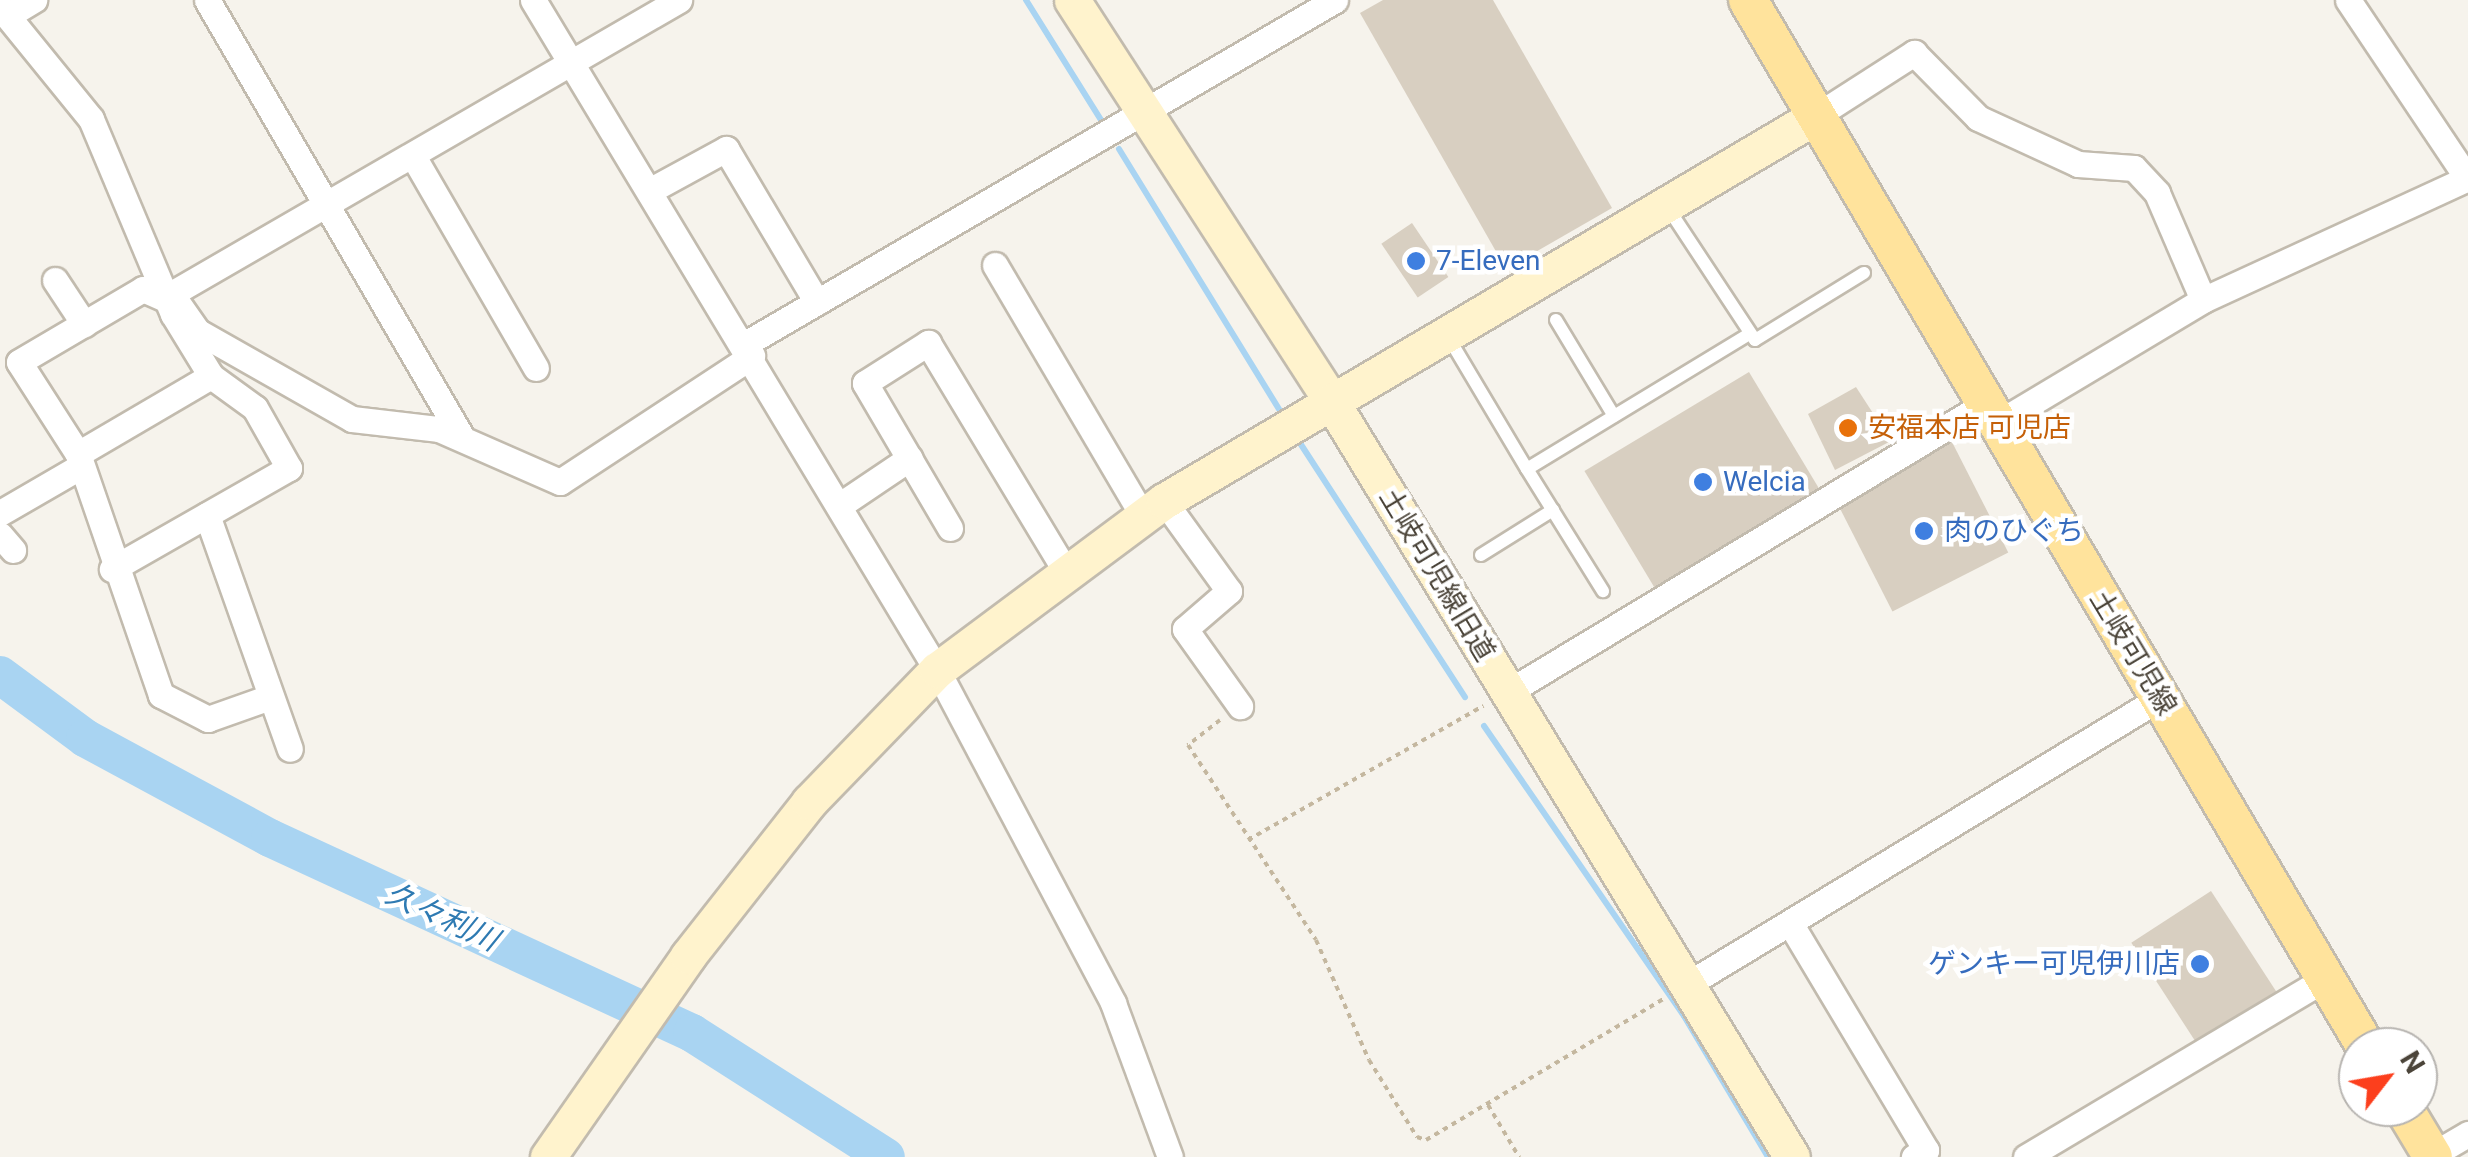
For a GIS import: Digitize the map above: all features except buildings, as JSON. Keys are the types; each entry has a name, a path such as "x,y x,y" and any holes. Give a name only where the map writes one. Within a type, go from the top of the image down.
{"main road":[{"name":"土岐可児線","path":"1748,0 2354,1027"},
{"path":"2415,1127 2433,1156"}],"street":[{"path":"207,0 461,436"},
{"path":"533,0 749,350 937,670 1113,1003 1170,1157"},
{"path":"166,298 572,66 678,0"},
{"name":"土岐可児線旧道","path":"1072,0 1150,111 1331,401 1792,1157"},
{"path":"270,697 208,718 161,695 112,569 80,460 19,362 143,289 166,298 196,331 352,419 461,436 560,482 818,302 1336,0"},
{"path":"1508,692 1990,414 2203,300 2468,178 2348,0"},
{"path":"15,7 56,85 90,119 166,298 211,376 255,408 289,468 112,569"},
{"path":"548,1157 688,956 810,802 937,670 1065,570 1153,508 1816,116 1914,53 1978,118 2078,164 2134,168 2157,193 2203,300"},
{"path":"649,190 726,149 818,302"},
{"path":"413,156 536,368"},
{"path":"995,264 1153,508 1228,592 1184,629 1240,706"},
{"path":"55,280 84,324"},
{"path":"950,528 866,383 928,343 1065,570"},
{"path":"0,512 211,376"},
{"path":"840,505 910,458"},
{"path":"207,515 290,749"},
{"path":"1688,984 2160,698"},
{"path":"1790,923 1926,1150 1914,1157"},
{"path":"2026,1157 2325,978"},
{"path":"2433,1156 2468,1134"}],"lane":[{"path":"1666,204 1746,336 1755,340 1864,273"},
{"path":"1556,320 1614,416"},
{"path":"1446,333 1603,591"},
{"path":"1528,469 1746,336"},
{"path":"1481,554 1553,510"}],"path":[{"path":"1248,840 1508,692"},
{"path":"1240,706 1188,745 1316,940 1369,1060 1418,1137 1426,1140 1656,1003"},
{"path":"1487,1104 1519,1157"}],"waterway":[{"path":"1026,0 1101,120"},
{"path":"1119,149 1280,411"},
{"path":"1300,443 1465,697"},
{"name":"久々利川","path":"0,675 85,738 270,838 692,1033 886,1157"},
{"path":"1484,726 1684,1016 1768,1157"}],"place":[{"name":"7-Eleven","path":"1416,261"},
{"name":"安福本店 可児店","path":"1848,428"},
{"name":"Welcia","path":"1703,482"},
{"name":"肉のひぐち","path":"1924,531"},
{"name":"ゲンキー可児伊川店","path":"2200,964"}]}
